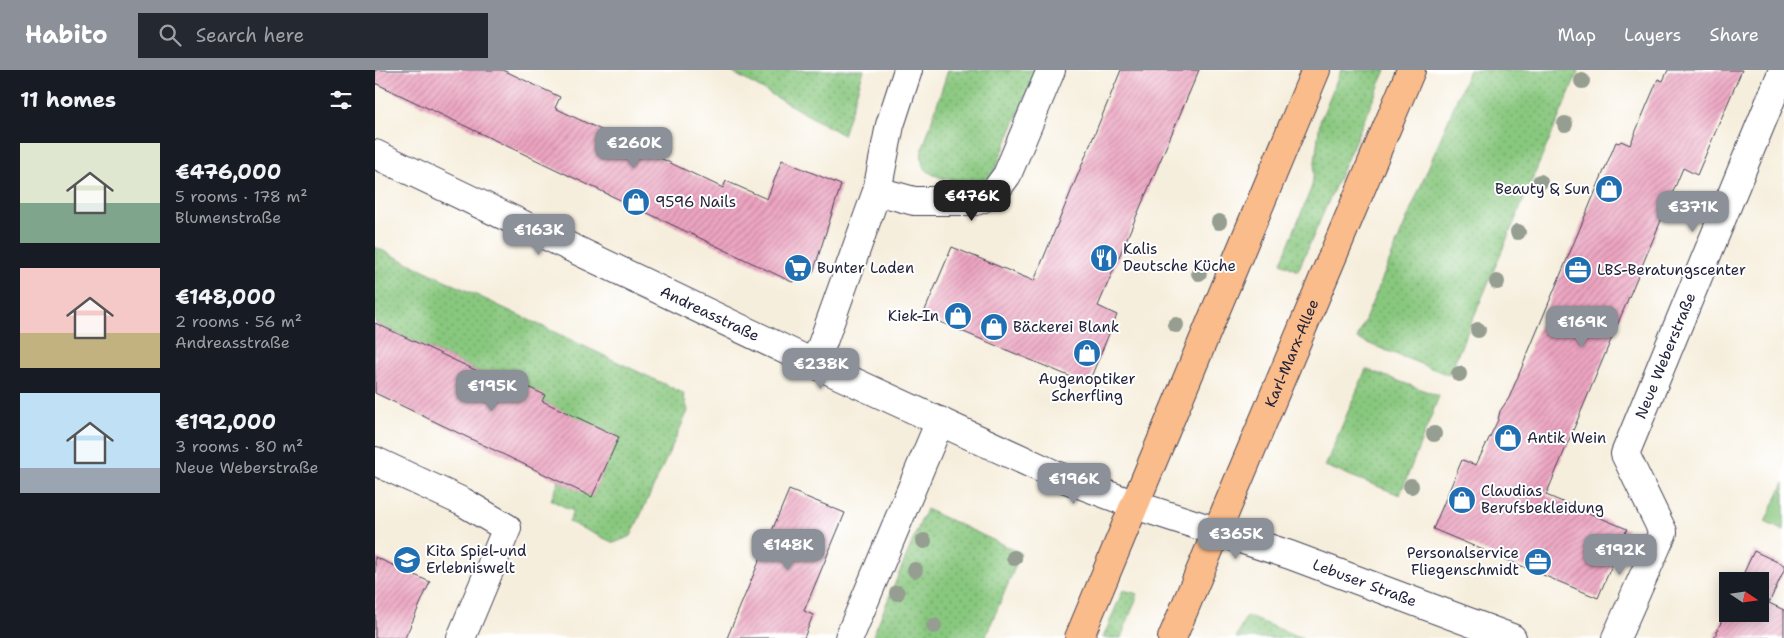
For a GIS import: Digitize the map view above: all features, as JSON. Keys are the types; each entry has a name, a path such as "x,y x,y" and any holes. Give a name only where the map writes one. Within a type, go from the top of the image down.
{"main road":[{"path":"1079,638 1316,70"},
{"name":"Karl-Marx-Allee","path":"1172,638 1411,70"}],"street":[{"path":"815,364 877,191 890,124 908,70"},
{"path":"877,191 914,201 976,201 993,194 1007,175 1051,70"},
{"name":"Neue Weberstraße","path":"1616,638 1663,532 1625,454 1783,70"},
{"name":"Andreasstraße","path":"375,154 815,364 1058,476 1135,505 1217,531"},
{"path":"849,638 939,421"},
{"path":"375,461 463,502 507,528 461,638"},
{"name":"Lebuser Straße","path":"1217,531 1290,555 1512,638"}],"green space":[{"path":"728,70 864,70 843,135"},
{"path":"948,70 1037,70 996,167 988,177 977,183 931,174 925,168 922,161 922,151"},
{"path":"1341,70 1386,70 1298,271 1281,263 1312,186 1320,121"},
{"path":"1469,70 1579,70 1449,375 1357,339"},
{"path":"375,247 683,393 688,411 631,536 614,543 569,522 573,511 551,500 559,481 592,496 618,437 375,323"},
{"path":"1366,369 1439,396 1400,495 1325,466"},
{"path":"1784,483 1784,531 1765,522"},
{"path":"926,509 1021,553 985,638 872,638"},
{"path":"1123,590 1138,594 1121,638 1103,638"},
{"path":"1246,616 1303,638 1236,638"}],"building":[{"path":"375,70 503,70 560,97 555,108 723,188 726,181 767,199 782,160 841,185 813,273 792,282 375,83"},
{"path":"1121,70 1199,70 1098,306 1117,315 1088,384 923,315 952,247 1034,281"},
{"path":"1668,70 1742,70 1697,175 1683,168 1546,495 1627,529 1598,598 1433,529 1462,460 1476,465 1498,420 1500,411 1509,398 1616,142 1619,143 1621,141 1630,145 1658,79 1663,81"},
{"path":"375,323 488,376 491,370 545,395 542,401 619,437 592,497 375,393"},
{"path":"789,490 845,513 804,611 813,615 804,638 727,638"},
{"path":"1754,551 1784,565 1784,570 1769,603 1769,572 1744,572"},
{"path":"375,557 430,582 405,638 375,638"},
{"path":"1769,603 1784,610 1784,638 1714,638 1721,622 1769,622"}],"place":[{"name":"Beauty & Sun","path":"1609,189"},
{"name":"9596 Nails","path":"636,202"},
{"name":"Kalis Deutsche Küche","path":"1104,258"},
{"name":"Bunter Laden","path":"798,268"},
{"name":"LBS-Beratungscenter","path":"1578,270"},
{"name":"Kiek-In","path":"958,316"},
{"name":"Bäckerei Blank","path":"994,327"},
{"name":"Augenoptiker Scherfling","path":"1087,353"},
{"name":"Antik Wein","path":"1508,438"},
{"name":"Claudias Berufsbekleidung","path":"1462,500"},
{"name":"Kita Spiel-und Erlebniswelt","path":"407,560"},
{"name":"Personalservice Fliegenschmidt","path":"1538,562"}]}
